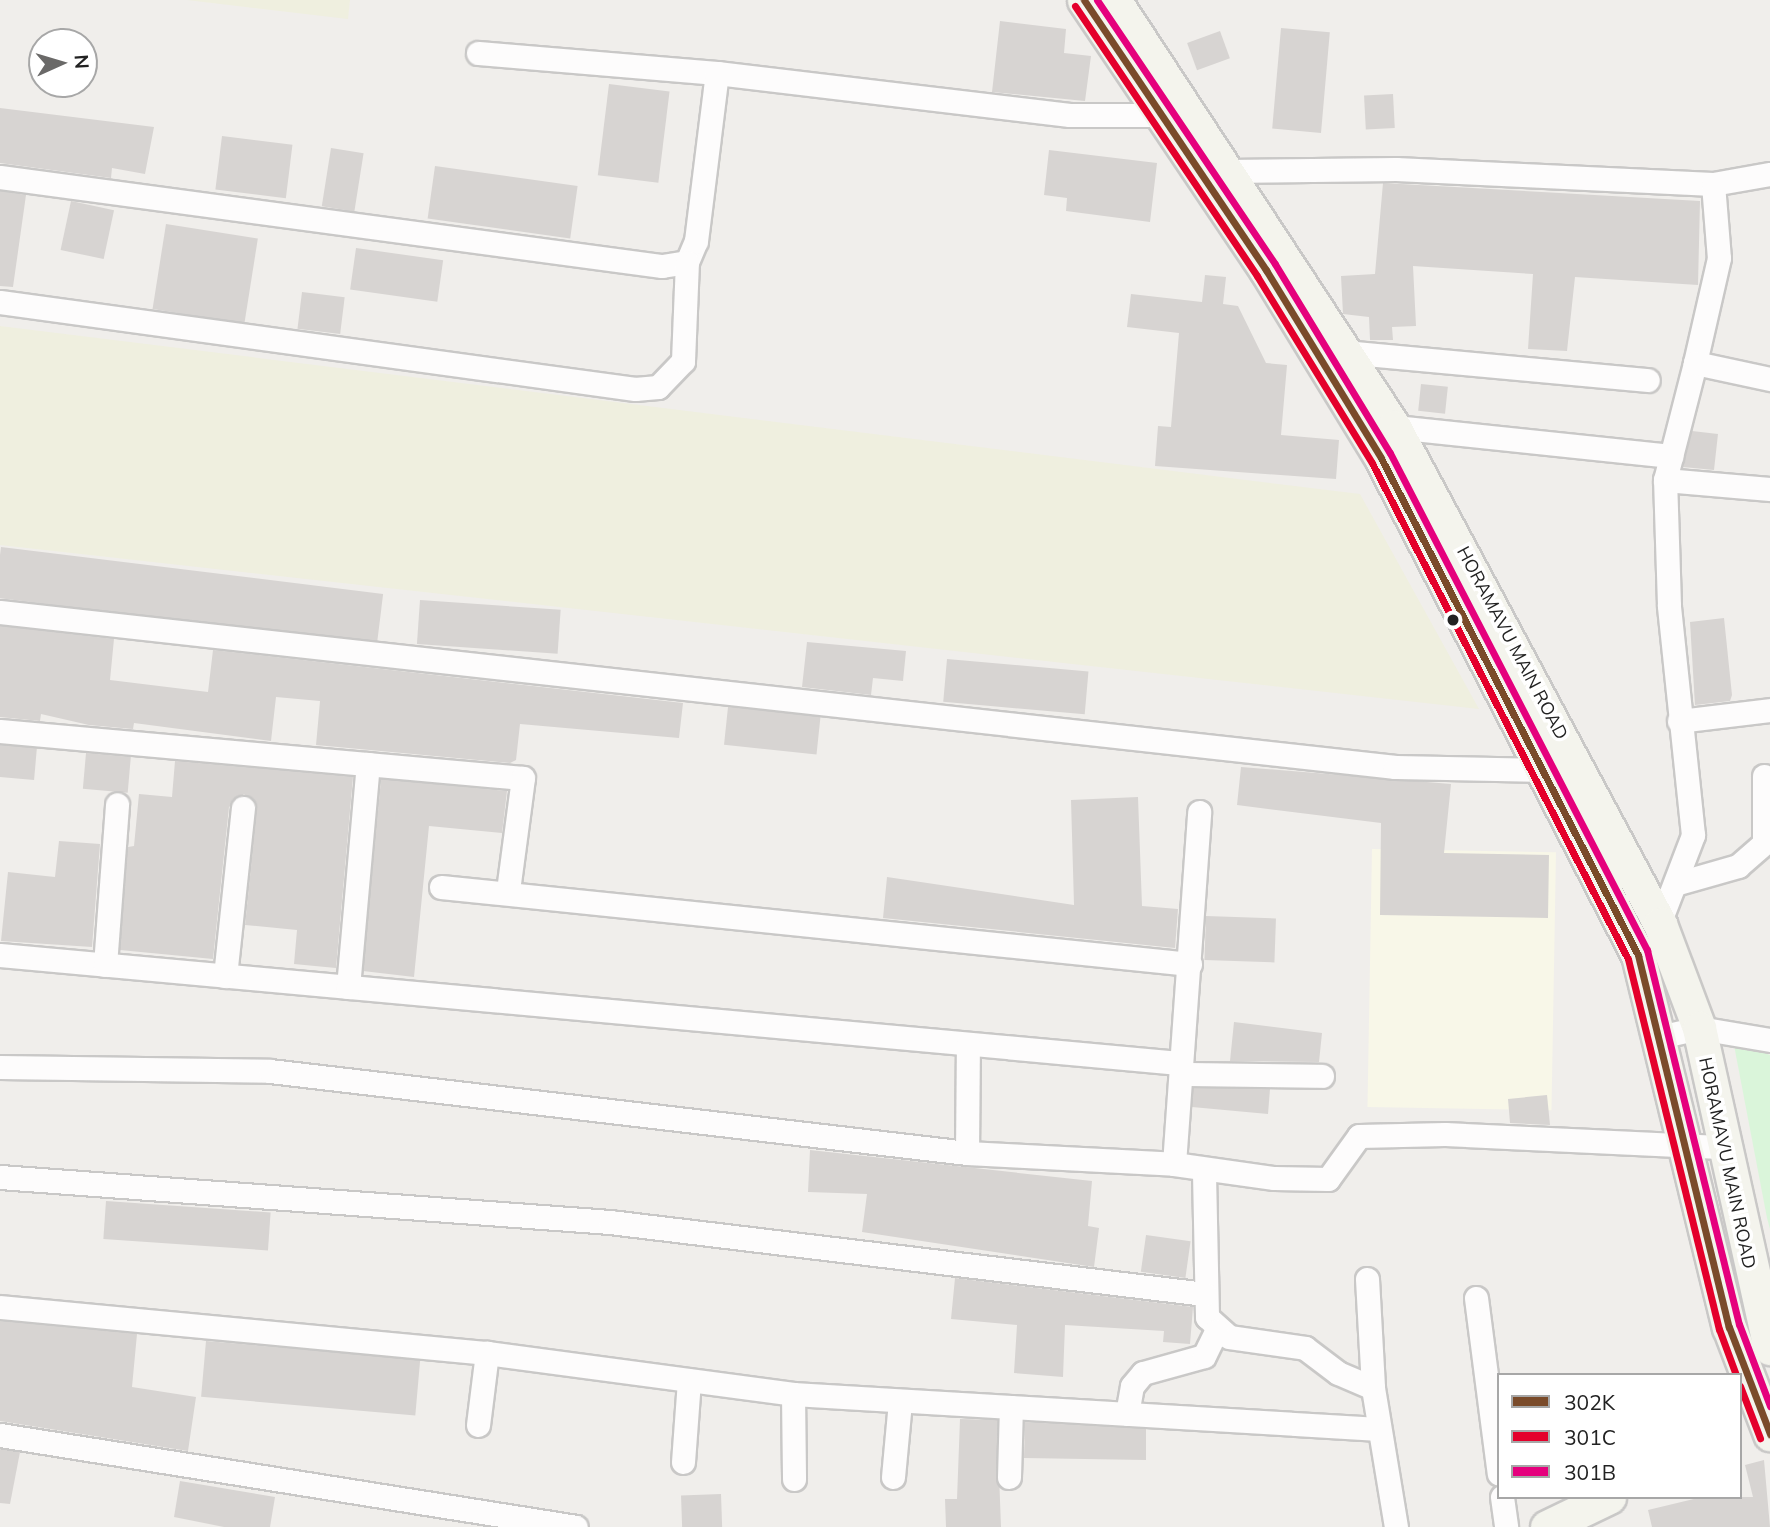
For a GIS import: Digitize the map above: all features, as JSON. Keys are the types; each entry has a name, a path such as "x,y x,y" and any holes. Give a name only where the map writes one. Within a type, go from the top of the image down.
{"main road":[{"name":"HORAMAVU MAIN ROAD","path":"1084,0 1175,114 1228,172 1330,352 1359,423 1547,770 1638,955 1729,1327 1761,1427"},
{"name":"HORAMAVU MAIN ROAD","path":"1114,0 1175,114 1330,352 1394,427 1660,924 1699,1028 1770,1348"},
{"path":"1547,1527 1605,1499"}],"street":[{"path":"478,53 718,73 1056,114 1175,114"},
{"path":"0,302 635,389 658,387 683,361 687,262 696,241 718,73"},
{"path":"1228,172 1396,169 1713,184 1770,174"},
{"path":"0,177 662,265 687,262"},
{"path":"1638,955 1660,924 1693,835 1679,721 1665,480 1719,258 1713,184"},
{"path":"1330,352 1648,380"},
{"path":"1695,363 1770,379"},
{"path":"1359,423 1671,456"},
{"path":"1665,480 1770,489"},
{"path":"0,612 1395,767 1547,770"},
{"path":"1679,721 1770,710"},
{"path":"0,731 523,778 508,890"},
{"path":"348,987 368,764"},
{"path":"1675,884 1738,866 1763,844 1769,828 1764,776"},
{"path":"106,965 117,804"},
{"path":"225,976 243,808"},
{"path":"1174,1164 1199,812"},
{"path":"441,887 508,890 1190,964"},
{"path":"0,956 968,1044 1180,1069 1322,1076"},
{"path":"1658,1037 1699,1028 1770,1040"},
{"path":"967,1153 968,1044"},
{"path":"0,1067 270,1071 967,1153 1174,1164 1204,1173 1328,1179 1359,1136 1445,1134 1685,1148 1725,1146"},
{"path":"1126,1415 1132,1386 1143,1373 1204,1356 1216,1331 1205,1294 1204,1173"},
{"path":"0,1177 610,1222 1205,1294"},
{"path":"1367,1279 1373,1388 1396,1527"},
{"path":"1476,1298 1497,1459"},
{"path":"0,1307 487,1353 793,1394 1379,1429"},
{"path":"1216,1331 1305,1348 1338,1373 1373,1388"},
{"path":"478,1425 487,1353"},
{"path":"683,1462 689,1380"},
{"path":"793,1394 794,1479"},
{"path":"894,1477 900,1401"},
{"path":"1009,1477 1011,1408"},
{"path":"0,1435 273,1483 576,1527"},
{"path":"1502,1499 1506,1527"}],"shaded area":[{"path":"1372,849 1556,852 1551,1110 1367,1107"}],"green space":[{"path":"187,0 350,0 348,19"},
{"path":"0,326 1360,494 1479,709 0,545"},
{"path":"1733,1040 1770,1055 1770,1229 1767,1218"}],"building":[{"path":"1000,21 1066,29 1064,53 1091,56 1085,101 992,92"},
{"path":"1281,28 1330,32 1321,133 1272,129"},
{"path":"1220,31 1230,58 1197,70 1187,43"},
{"path":"609,84 670,91 658,183 598,175"},
{"path":"1393,94 1395,128 1366,129 1364,96"},
{"path":"0,108 154,127 145,174 112,168 111,178 0,163"},
{"path":"222,136 292,145 286,198 215,190"},
{"path":"331,148 364,153 354,211 322,206"},
{"path":"1049,150 1157,163 1150,222 1066,211 1067,198 1044,195"},
{"path":"435,166 578,186 570,239 428,218"},
{"path":"1383,183 1700,201 1698,285 1575,277 1567,351 1528,349 1533,274 1413,266 1416,326 1392,327 1393,340 1370,340 1369,317 1343,314 1341,276 1375,274"},
{"path":"0,191 26,195 13,287 0,286"},
{"path":"71,201 114,210 104,259 61,250"},
{"path":"166,224 258,239 244,323 153,309"},
{"path":"356,248 443,260 437,302 350,290"},
{"path":"1205,275 1226,277 1223,304 1238,306 1266,363 1287,365 1281,435 1339,440 1336,479 1155,466 1158,426 1171,427 1179,333 1127,327 1131,294 1202,302"},
{"path":"302,292 345,297 340,334 297,329"},
{"path":"1421,384 1448,387 1445,414 1418,411"},
{"path":"1692,431 1718,434 1714,470 1683,467"},
{"path":"1,547 383,594 377,645 0,598"},
{"path":"420,600 561,610 558,654 417,644"},
{"path":"1724,618 1732,695 1730,701 1695,705 1690,622"},
{"path":"0,626 114,639 110,680 208,692 213,650 683,703 679,738 520,724 516,760 510,763 316,745 320,701 276,697 271,741 134,723 133,729 89,725 41,714 40,721 0,717"},
{"path":"807,642 906,651 903,681 873,678 871,695 802,687"},
{"path":"947,659 1088,671 1085,714 943,702"},
{"path":"728,707 820,717 817,755 724,745"},
{"path":"0,745 37,748 34,780 0,777"},
{"path":"86,753 131,757 128,793 83,789"},
{"path":"175,761 353,777 336,968 294,964 297,930 245,925 257,809 244,794 229,807 213,959 120,950 128,847 134,846 139,794 172,797"},
{"path":"1241,767 1451,784 1444,853 1549,855 1548,918 1380,915 1381,823 1237,805"},
{"path":"381,779 507,791 502,833 429,826 414,977 363,971"},
{"path":"1138,797 1142,906 1178,909 1175,948 883,918 887,877 1074,905 1071,800"},
{"path":"59,841 100,844 92,947 1,941 8,872 55,877"},
{"path":"1206,916 1276,918 1274,962 1204,960"},
{"path":"1234,1022 1322,1033 1319,1062 1230,1061"},
{"path":"1193,1088 1270,1089 1268,1114 1192,1107"},
{"path":"1547,1095 1550,1125 1510,1123 1508,1099"},
{"path":"810,1150 1092,1181 1088,1226 1099,1228 1094,1267 862,1232 867,1194 808,1192"},
{"path":"106,1201 271,1213 268,1250 103,1239"},
{"path":"1146,1235 1191,1241 1185,1278 1141,1272"},
{"path":"955,1278 1193,1307 1190,1344 1163,1342 1164,1331 1065,1325 1063,1377 1014,1373 1017,1325 951,1319"},
{"path":"0,1321 137,1334 132,1387 196,1397 188,1451 0,1421"},
{"path":"206,1341 420,1360 415,1416 201,1397"},
{"path":"960,1419 997,1420 1001,1527 946,1527 945,1499 957,1499"},
{"path":"1025,1422 1146,1429 1146,1460 1024,1458"},
{"path":"0,1449 20,1452 10,1504 0,1503"},
{"path":"1764,1460 1770,1527 1652,1527 1648,1510 1694,1499 1753,1497 1745,1465"},
{"path":"180,1481 275,1497 270,1527 224,1527 174,1517"},
{"path":"721,1494 722,1527 682,1527 681,1495"}],"transit line":[{"name":"302K","path":"1084,0 1266,270 1381,458 1638,955 1729,1327 1770,1434"},
{"name":"301B","path":"1097,0 1275,264 1390,453 1647,950 1739,1324 1770,1406"},
{"name":"301C","path":"1075,6 1257,276 1372,463 1628,959 1719,1329 1735,1373"},
{"name":"301C","path":"1742,1391 1760,1438"}]}
